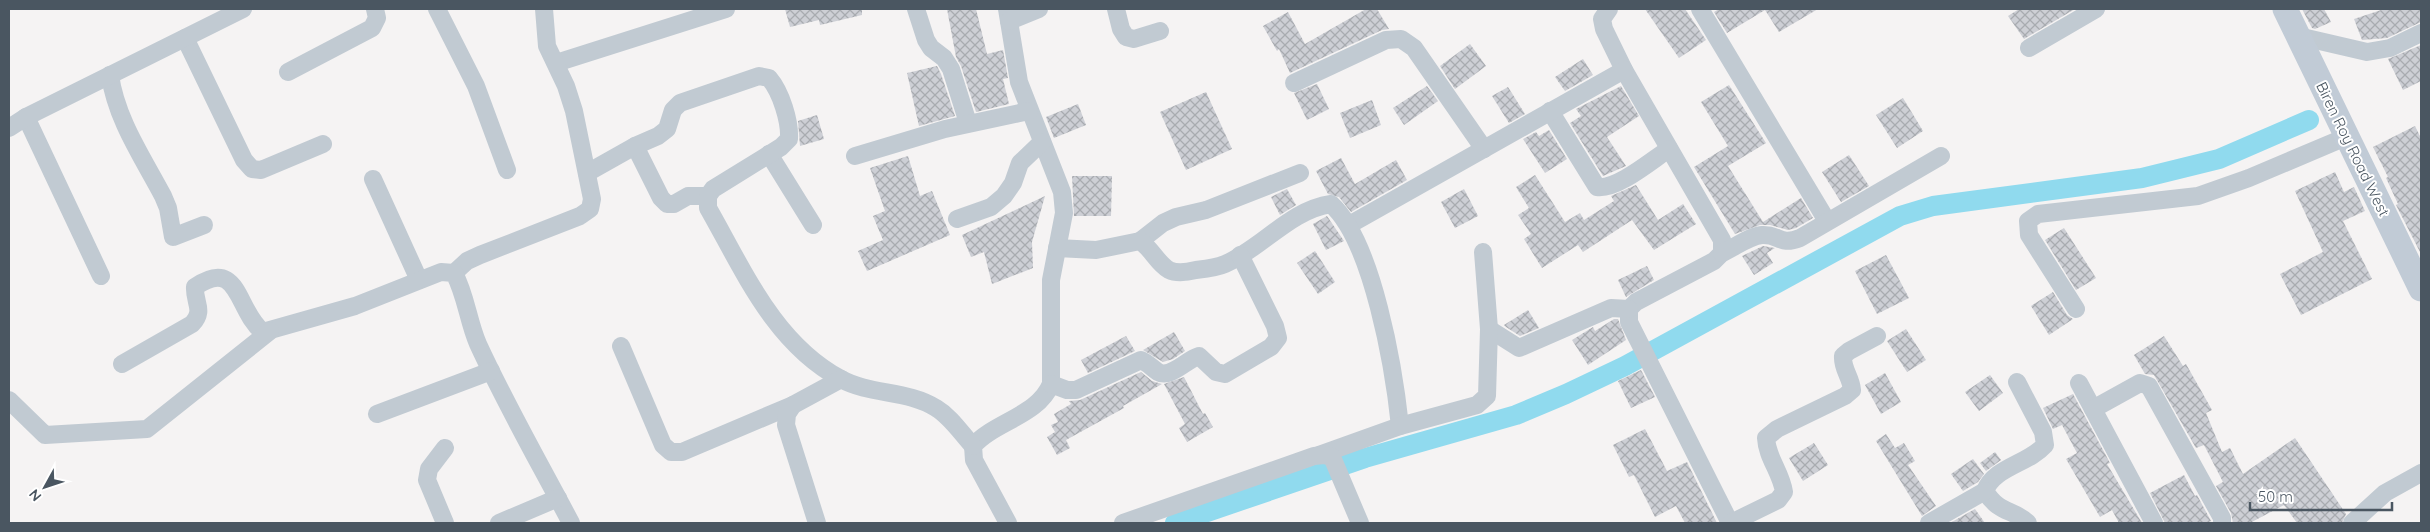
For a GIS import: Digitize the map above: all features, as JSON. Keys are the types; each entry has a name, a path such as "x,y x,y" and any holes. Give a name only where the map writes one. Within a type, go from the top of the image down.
{"main road":[{"name":"Biren Roy Road West","path":"2285,9 2421,289"}],"street":[{"path":"9,128 26,117 243,9"},
{"path":"288,72 372,28 377,18 375,9"},
{"path":"437,9 476,86 507,170"},
{"path":"122,364 192,324 198,317 199,308 194,296 195,287 203,281 220,276 227,278 233,285 256,326 263,332 270,331 362,304 441,272 454,272 467,261 580,216 590,209 592,199 574,111 556,63 547,46 544,9"},
{"path":"556,63 726,9"},
{"path":"916,9 926,40 931,48 944,58 951,69 968,124"},
{"path":"973,446 981,437 1037,404 1046,396 1052,384 1049,313 1051,280 1064,212 1062,192 1019,82 1008,15 1039,9"},
{"path":"1116,9 1121,29 1126,37 1134,39 1160,31"},
{"path":"1609,9 1602,19 1604,28 1624,70 1722,240 1722,254"},
{"path":"1700,9 1827,221"},
{"path":"2030,48 2096,9"},
{"path":"2298,36 2366,52 2390,48 2421,34"},
{"path":"185,38 244,160 252,170 261,170 323,144"},
{"path":"1294,83 1386,40 1401,39 1414,48 1484,148"},
{"path":"1349,226 1624,70"},
{"path":"110,75 118,110 165,202 173,237 204,225"},
{"path":"587,173 635,146 658,136 667,129 673,110 680,103 759,76 769,78 775,85 790,129 789,139 769,154 713,188 708,196 708,208 770,316 784,334 804,354 841,379 856,385 920,400 936,408 950,420 973,446 974,460 1008,523"},
{"path":"855,156 968,124 1029,111"},
{"path":"1550,111 1597,187 1605,188 1616,184 1670,149"},
{"path":"26,117 101,276"},
{"path":"2076,308 2029,235 2028,222 2038,214 2198,196 2249,178 2346,137"},
{"path":"957,219 991,207 1004,196 1013,182 1020,163 1042,142"},
{"path":"635,146 661,198 667,204 674,204 688,196 708,196"},
{"path":"769,154 812,225"},
{"path":"1877,336 1849,350 1843,356 1842,365 1851,381 1852,390 1845,396 1777,429 1766,438 1767,450 1782,480 1784,492 1778,500 1731,523 1637,341 1629,322 1629,309 1636,302 1760,235 1790,242 1800,238 1940,156"},
{"path":"1057,248 1096,250 1140,241 1163,223 1176,217 1206,210 1300,173"},
{"path":"373,179 419,280"},
{"path":"1140,241 1171,271 1186,272 1215,267 1240,255 1274,231 1319,206 1331,204 1341,213 1349,226 1372,280 1396,390 1400,426"},
{"path":"1123,523 1326,456 1400,426 1477,405 1483,401 1486,396 1489,329 1483,252"},
{"path":"1052,384 1067,390 1076,390 1141,360 1159,372 1166,373 1199,356 1216,372 1225,374 1271,347 1278,338 1275,326 1240,255"},
{"path":"454,272 462,288 472,330 490,371 571,523"},
{"path":"1489,329 1519,348 1611,308 1629,309"},
{"path":"9,400 45,435 147,429 270,331"},
{"path":"620,346 663,445 671,452 682,452 792,404 841,379"},
{"path":"377,414 490,371"},
{"path":"1929,523 1984,491 1989,480 2037,453 2045,445 2043,432 2017,382"},
{"path":"2079,383 2154,523"},
{"path":"2093,409 2140,383 2148,386 2222,518 2222,523"},
{"path":"792,404 787,414 786,425 817,523"},
{"path":"445,448 429,470 427,480 445,523"},
{"path":"1326,456 1360,523"},
{"path":"2352,523 2385,493 2421,474"},
{"path":"1984,491 1991,502 2005,512 2023,518 2028,523"},
{"path":"498,523 558,498"}],"building":[{"path":"785,9 862,9 862,15 820,25 819,20 790,27"},
{"path":"947,9 976,9 987,54 1003,50 1008,78 1003,79 1009,104 976,112 961,66 956,57"},
{"path":"1366,9 1377,9 1389,29 1382,30 1290,73 1279,49 1277,51 1263,26 1288,12 1305,44"},
{"path":"1645,9 1685,9 1706,40 1679,58"},
{"path":"1719,9 1818,9 1779,32 1765,10 1727,33 1714,12"},
{"path":"2019,9 2075,9 2024,39 2008,16"},
{"path":"2302,9 2324,9 2331,22 2315,29 2312,28"},
{"path":"2384,9 2421,9 2421,22 2387,38 2362,40 2354,19"},
{"path":"1470,44 1486,66 1455,89 1440,66"},
{"path":"2421,45 2421,81 2403,90 2388,59"},
{"path":"1583,59 1593,75 1565,91 1555,77"},
{"path":"937,66 955,116 919,126 907,73"},
{"path":"1317,84 1329,109 1307,120 1294,93"},
{"path":"1729,85 1766,143 1728,166 1763,222 1801,198 1813,218 1796,228 1788,230 1770,225 1760,225 1735,234 1694,167 1728,146 1701,102"},
{"path":"1427,86 1438,101 1404,125 1393,108"},
{"path":"1621,86 1639,116 1607,137 1626,166 1603,176 1570,123 1581,116 1576,109"},
{"path":"1508,87 1525,114 1509,123 1492,96"},
{"path":"1206,92 1232,149 1186,170 1160,112"},
{"path":"1903,98 1923,131 1897,148 1876,115"},
{"path":"1372,100 1381,125 1350,138 1340,113"},
{"path":"1078,104 1086,125 1054,138 1046,117"},
{"path":"817,115 824,139 800,146 798,121"},
{"path":"2415,126 2421,138 2421,254 2396,205 2398,204 2386,178 2388,177 2373,147"},
{"path":"1549,130 1567,159 1545,173 1523,139 1536,132 1539,136"},
{"path":"1849,155 1869,186 1841,202 1822,172"},
{"path":"908,156 920,196 932,191 950,235 867,271 858,251 883,240 873,216 885,211 870,168"},
{"path":"1341,158 1355,184 1396,160 1407,180 1351,212 1339,197 1328,194 1316,171"},
{"path":"2335,172 2344,192 2354,187 2365,211 2343,221 2372,279 2301,315 2280,274 2323,252 2295,191"},
{"path":"1535,175 1565,222 1580,213 1584,220 1614,201 1611,196 1636,185 1658,220 1683,204 1696,224 1654,250 1632,220 1583,252 1578,245 1542,268 1524,239 1531,234 1518,215 1529,208 1516,187"},
{"path":"1072,176 1112,176 1111,216 1074,216"},
{"path":"1287,189 1296,205 1280,215 1271,197"},
{"path":"1464,189 1478,216 1455,228 1441,202"},
{"path":"1045,196 1032,242 1033,268 992,284 984,252 971,257 962,235"},
{"path":"1327,216 1344,241 1326,250 1313,224"},
{"path":"2064,228 2096,278 2076,290 2045,240"},
{"path":"1763,246 1775,248 1767,253 1773,263 1754,275 1742,256"},
{"path":"1315,251 1335,282 1318,294 1297,263"},
{"path":"1886,255 1909,298 1877,314 1855,271"},
{"path":"1647,266 1654,280 1626,297 1618,280"},
{"path":"2053,292 2067,315 2073,319 2049,335 2031,306"},
{"path":"1528,310 1539,328 1520,336 1504,325"},
{"path":"1614,319 1618,319 1626,340 1588,365 1572,340 1593,327 1595,331"},
{"path":"1906,329 1926,360 1907,372 1887,341"},
{"path":"1174,332 1185,351 1173,359 1163,362 1143,350"},
{"path":"1126,336 1135,351 1088,373 1081,360"},
{"path":"2164,336 2183,366 2186,364 2212,410 2206,413 2222,452 2230,448 2243,474 2295,438 2346,514 2342,523 2297,523 2284,505 2250,523 2233,523 2231,513 2216,486 2223,482 2204,445 2196,448 2154,375 2145,374 2134,355"},
{"path":"1641,370 1655,397 1631,408 1618,381"},
{"path":"1141,372 1152,381 1162,384 1123,406 1124,408 1066,440 1070,448 1057,455 1047,437 1055,432 1051,425 1058,422 1054,414 1071,404 1069,401 1080,400"},
{"path":"1885,373 1901,402 1881,414 1865,385"},
{"path":"1990,375 2003,393 1979,411 1965,392"},
{"path":"1184,377 1203,414 1205,413 1213,427 1187,442 1179,428 1185,424 1164,384"},
{"path":"2073,394 2110,463 2107,464 2142,523 2119,523 2112,510 2100,517 2066,459 2077,453 2062,425 2053,429 2043,408"},
{"path":"1645,429 1667,471 1687,462 1717,523 1685,523 1676,506 1655,517 1634,475 1629,477 1613,445"},
{"path":"1886,434 1895,448 1904,443 1915,461 1908,465 1936,506 1922,516 1876,441"},
{"path":"1814,443 1828,465 1803,481 1789,458"},
{"path":"1995,452 2001,460 1986,471 1980,463"},
{"path":"1973,459 1984,474 1978,482 1963,491 1951,474"},
{"path":"2184,475 2211,521 2207,523 2165,523 2150,493"},
{"path":"1975,509 1985,523 1950,523"}],"waterway":[{"path":"1175,523 1365,458 1516,415 1566,394 1625,366 1900,216 1933,206 2142,178 2219,159 2309,120"}]}
